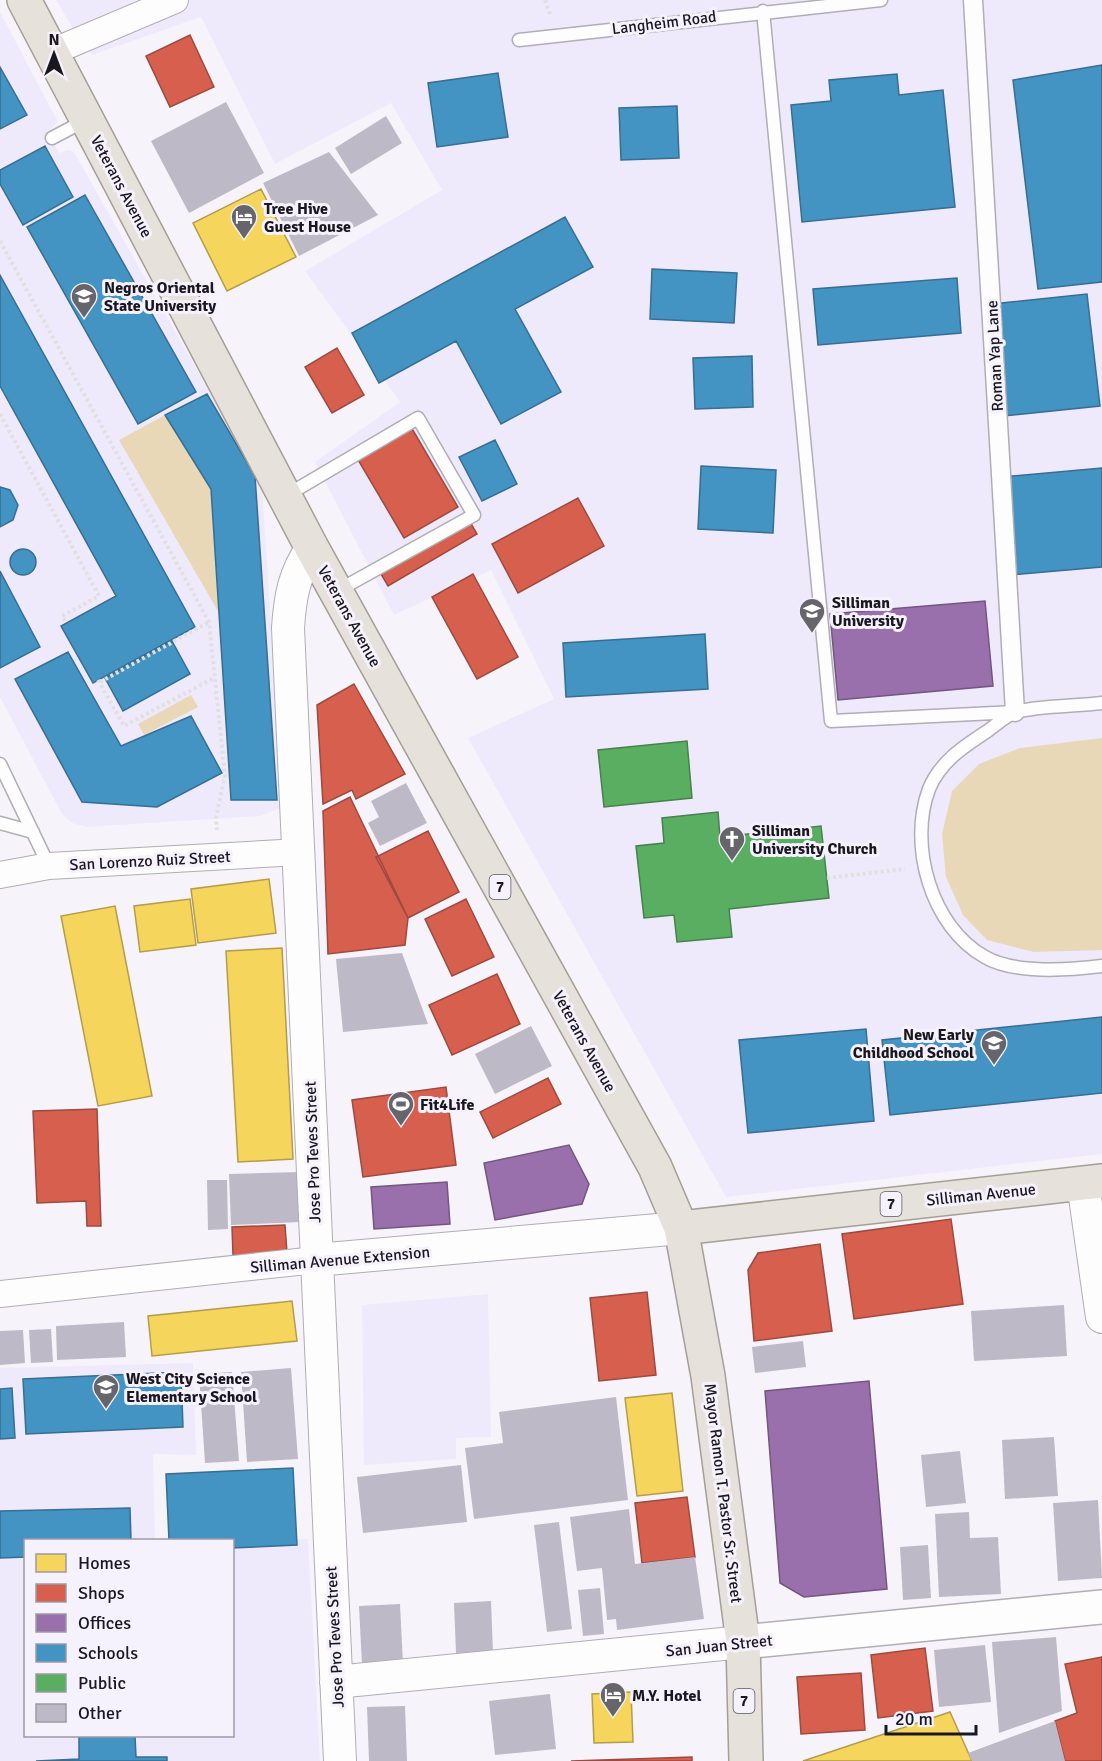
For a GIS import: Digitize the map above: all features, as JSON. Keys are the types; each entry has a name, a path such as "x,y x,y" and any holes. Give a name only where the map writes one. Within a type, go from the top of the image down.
{"main road":[{"name":"Veterans Avenue","path":"24,0 312,548 655,1167 681,1228"},
{"name":"Silliman Avenue","path":"681,1228 1093,1182"},
{"name":"Mayor Ramon T. Pastor Sr. Street","path":"681,1228 708,1376 742,1642 746,1761"},
{"name":"San Juan Street","path":"742,1642 1102,1607"}],"street":[{"path":"52,52 175,0"},
{"name":"Roman Yap Lane","path":"973,0 1015,712"},
{"name":"Jose Pro Teves Street","path":"312,548 300,566 294,583 288,628 340,1761"},
{"name":"San Lorenzo Ruiz Street","path":"0,875 49,866 300,852"},
{"path":"1093,1182 1102,1317"},
{"name":"Silliman Avenue Extension","path":"0,1294 316,1260 681,1228"},
{"name":"San Juan Street","path":"336,1682 742,1642"}],"lane":[{"name":"Langheim Road","path":"519,40 763,11 881,0"},
{"path":"763,11 831,721 1015,712 1102,704"},
{"path":"52,138 87,119"},
{"path":"286,496 418,418 474,516 336,592"},
{"path":"1015,712 949,757 930,788 923,813 924,867 940,909 958,935 986,958 1024,968 1055,970 1102,966"},
{"path":"0,764 49,866"},
{"path":"0,823 33,832"}],"path":[{"path":"0,241 209,622 225,775 216,818"},
{"path":"0,414 99,596 62,616 66,623"},
{"path":"209,622 99,681 124,726 214,678"},
{"path":"827,878 924,867"}],"shaded area":[{"name":"Silliman University","path":"56,0 1102,0 1102,1154 726,1197 468,738 554,699 491,570 394,615 315,462 400,402 305,271 442,190 391,103 275,164 201,17 92,55 80,41"},
{"name":"Negros Oriental State University","path":"0,12 58,122 48,132 59,153 68,150 74,152 262,485 283,807 260,816 87,827 72,823 62,814 0,697"},
{"path":"165,415 211,489 219,613 119,440"},
{"path":"191,695 198,707 144,735 138,724"},
{"path":"1102,738 1102,950 1034,952 987,940 963,915 946,877 942,834 952,791 979,764 1020,748"},
{"path":"488,1294 491,1437 456,1438 456,1459 364,1465 362,1305"},
{"path":"193,1363 196,1455 153,1454 155,1539 24,1539 24,1737 234,1737 234,1542 308,1539 320,1761 0,1761 0,1368"}],"building: Homes":[{"name":"Tree Hive Guest House","path":"261,189 296,257 227,291 193,223"},
{"path":"269,879 276,933 198,943 191,889"},
{"path":"190,899 196,945 140,952 134,906"},
{"path":"115,906 152,1096 98,1106 61,916"},
{"path":"282,948 293,1159 238,1162 226,951"},
{"path":"292,1301 297,1341 152,1356 148,1316"},
{"path":"672,1393 683,1491 637,1496 625,1398"},
{"name":"M.Y. Hotel","path":"631,1692 633,1742 594,1743 592,1694"},
{"path":"950,1712 972,1761 803,1761"}],"building: Shops":[{"path":"190,35 214,87 170,107 146,56"},
{"path":"337,348 364,395 332,413 305,367"},
{"path":"411,427 458,507 404,538 357,458"},
{"path":"578,498 604,546 518,593 492,544"},
{"path":"470,522 477,534 388,586 381,574"},
{"path":"473,574 518,657 477,679 432,597"},
{"path":"354,684 405,774 356,799 352,790 323,804 317,705"},
{"path":"350,797 408,918 405,945 328,954 323,811"},
{"path":"428,831 459,892 408,918 376,857"},
{"path":"466,899 494,957 452,976 425,919"},
{"path":"497,974 520,1024 452,1055 429,1005"},
{"path":"548,1078 561,1104 493,1138 480,1112"},
{"path":"446,1087 456,1165 363,1177 352,1100"},
{"path":"97,1109 101,1226 87,1226 86,1201 37,1203 33,1111"},
{"path":"951,1219 963,1304 854,1319 842,1234"},
{"path":"285,1225 287,1253 233,1255 232,1227"},
{"path":"820,1244 832,1331 754,1341 748,1270 758,1253"},
{"path":"647,1292 656,1375 599,1381 590,1298"},
{"path":"687,1497 695,1557 642,1563 635,1503"},
{"path":"925,1648 933,1711 878,1718 871,1655"},
{"path":"1102,1657 1102,1761 1065,1761 1055,1721 1077,1713 1065,1664"},
{"path":"861,1673 865,1730 801,1734 797,1677"},
{"path":"692,1757 692,1761 571,1761"}],"building: Offices":[{"path":"985,601 993,686 838,700 830,614"},
{"path":"569,1145 589,1184 582,1204 495,1220 484,1163"},
{"path":"447,1182 450,1224 374,1229 371,1187"},
{"path":"869,1381 887,1589 804,1597 780,1583 765,1391"}],"building: Schools":[{"path":"1102,65 1102,282 1038,289 1013,80"},
{"path":"0,67 27,115 0,129"},
{"path":"498,73 508,137 437,147 428,83"},
{"path":"897,74 899,95 943,90 955,207 802,222 791,105 831,101 829,80"},
{"path":"677,106 679,158 621,160 619,108"},
{"path":"45,146 73,197 23,225 0,184 0,170"},
{"path":"85,195 196,392 138,424 27,227"},
{"path":"565,217 593,267 515,309 561,392 501,424 456,341 379,383 352,333"},
{"path":"652,269 737,273 734,323 650,319"},
{"path":"0,275 195,627 93,683 61,626 116,596 0,386"},
{"path":"957,278 961,333 818,345 813,289"},
{"path":"1087,294 1100,406 1004,416 992,304"},
{"path":"752,356 753,407 695,409 693,358"},
{"path":"207,394 255,476 277,800 231,800 211,489 165,415"},
{"path":"495,440 517,484 482,501 459,457"},
{"path":"701,466 776,470 773,533 698,529"},
{"path":"1102,468 1102,567 1010,575 1002,477"},
{"path":"0,487 10,490 18,505 13,520 0,527"},
{"path":"23,549 32,553 36,562 32,571 23,575 14,571 10,562 14,553"},
{"path":"0,571 40,647 0,668"},
{"path":"705,634 708,689 566,697 563,643"},
{"path":"172,641 190,674 123,711 105,678"},
{"path":"68,652 121,746 191,716 222,773 157,807 82,802 15,679"},
{"name":"New Early Childhood School","path":"1102,1017 1102,1093 890,1115 882,1040"},
{"path":"866,1029 874,1121 748,1133 739,1040"},
{"path":"181,1372 183,1427 26,1434 23,1379"},
{"path":"12,1388 15,1438 0,1439 0,1389"},
{"path":"293,1468 297,1545 234,1548 234,1539 169,1539 166,1474"},
{"path":"130,1508 131,1539 24,1539 24,1557 0,1558 0,1511"},
{"path":"79,1737 135,1737 136,1757 167,1757 167,1761 36,1761 79,1759"}],"building: Public":[{"path":"687,741 692,798 604,807 598,750"},
{"name":"Silliman University Church","path":"718,812 720,837 821,826 829,898 729,909 732,937 677,942 674,915 644,918 636,846 664,843 662,818"}],"building: Other":[{"path":"226,102 264,173 189,213 151,141"},
{"path":"386,116 402,143 351,174 335,148"},
{"path":"329,152 378,215 299,256 263,183"},
{"path":"406,783 427,823 380,846 368,823 379,817 371,801"},
{"path":"402,953 428,1024 343,1032 336,959"},
{"path":"531,1026 552,1066 495,1094 475,1054"},
{"path":"299,1172 301,1222 231,1225 229,1174"},
{"path":"207,1180 227,1180 228,1229 208,1230"},
{"path":"1064,1305 1067,1356 974,1361 971,1311"},
{"path":"124,1322 126,1357 57,1360 56,1326"},
{"path":"51,1329 53,1362 31,1363 29,1330"},
{"path":"23,1330 25,1363 0,1365 0,1331"},
{"path":"803,1341 806,1367 755,1373 752,1347"},
{"path":"291,1368 298,1459 247,1462 241,1372"},
{"path":"232,1372 239,1461 205,1463 199,1374"},
{"path":"616,1397 628,1500 474,1519 465,1448 503,1443 499,1412"},
{"path":"1054,1437 1058,1496 1005,1499 1002,1440"},
{"path":"960,1451 966,1503 926,1507 921,1455"},
{"path":"461,1465 467,1522 363,1533 357,1477"},
{"path":"1098,1500 1102,1578 1058,1581 1053,1503"},
{"path":"629,1509 635,1564 695,1557 704,1619 617,1630 616,1619 607,1620 602,1568 577,1571 570,1517"},
{"path":"969,1512 970,1538 998,1537 1001,1594 939,1597 935,1514"},
{"path":"559,1522 572,1629 547,1632 534,1525"},
{"path":"928,1545 931,1598 903,1600 900,1547"},
{"path":"600,1588 604,1634 583,1636 578,1590"},
{"path":"491,1601 493,1652 456,1653 454,1603"},
{"path":"400,1604 403,1664 362,1665 359,1606"},
{"path":"1056,1637 1062,1711 999,1733 992,1642"},
{"path":"985,1645 991,1702 939,1707 934,1650"},
{"path":"550,1694 556,1749 495,1755 489,1701"},
{"path":"405,1706 407,1761 369,1761 367,1707"},
{"path":"1055,1721 1065,1761 972,1761 968,1753"}],"place":[{"name":"Tree Hive Guest House","path":"244,240"},
{"name":"Negros Oriental State University","path":"84,319"},
{"name":"Silliman University","path":"812,634"},
{"name":"Silliman University Church","path":"732,862"},
{"name":"New Early Childhood School","path":"994,1066"},
{"name":"Fit4Life","path":"401,1127"},
{"name":"West City Science Elementary School","path":"106,1410"},
{"name":"M.Y. Hotel","path":"613,1718"}]}
